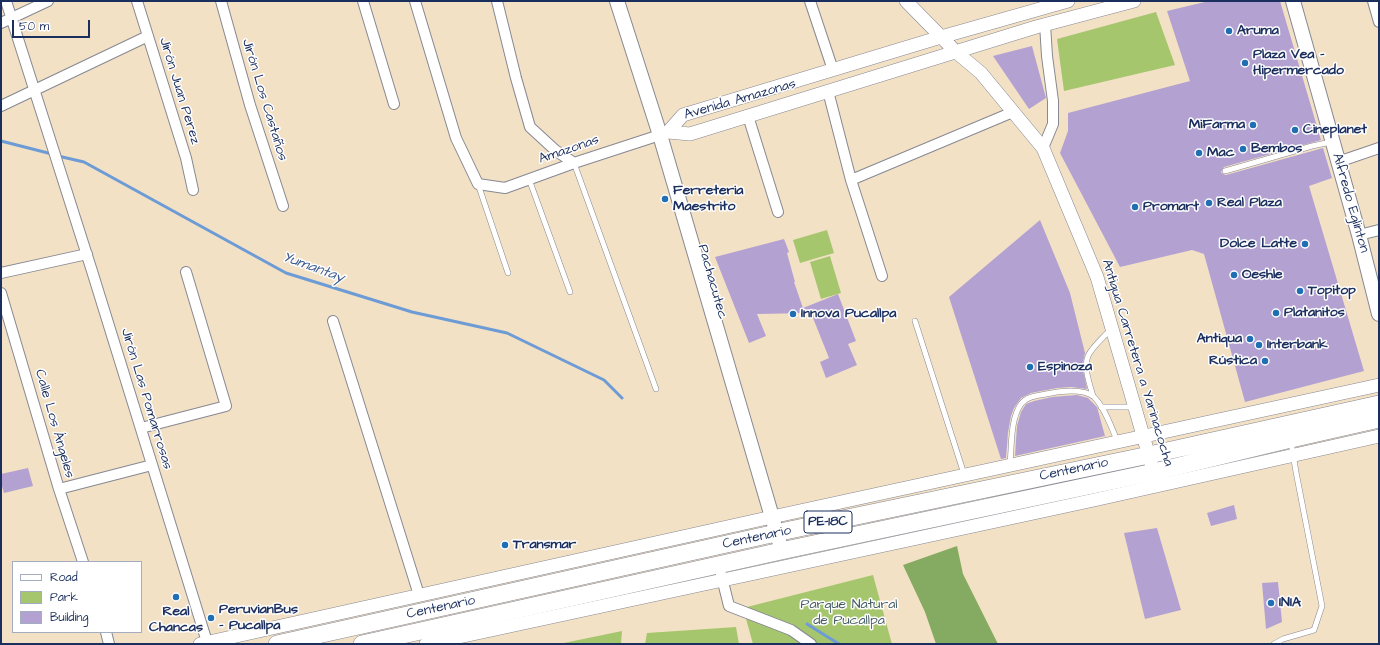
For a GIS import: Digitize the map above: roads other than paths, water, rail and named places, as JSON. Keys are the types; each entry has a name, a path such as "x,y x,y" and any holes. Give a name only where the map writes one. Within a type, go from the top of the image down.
{"highway":[{"name":"Centenario","path":"366,644 720,572 789,555 1156,479 1291,439 1374,412"},
{"name":"Centenario","path":"277,644 781,532 1149,455 1374,412"}],"main road":[{"name":"Pachacutec","path":"618,1 664,133"},
{"name":"Pachacutec","path":"626,1 776,516 789,555"},
{"name":"Alfredo Eglinton","path":"1293,1 1359,235 1379,314"}],"street":[{"name":"Jirón Las Pomarrosas","path":"6,1 141,428 203,643"},
{"path":"1,23 48,1"},
{"name":"Jirón Juan Perez","path":"137,1 186,158 193,190"},
{"name":"Jirón Los Castaños","path":"221,1 250,105 283,206"},
{"path":"363,1 394,104"},
{"path":"415,1 456,138 478,184"},
{"path":"497,1 530,127 555,150 574,163"},
{"path":"810,1 833,70"},
{"name":"Antigua Carretera a Yarinacocha","path":"906,1 956,52 981,73 1042,148 1097,277 1156,479"},
{"name":"Avenida Amazonas","path":"664,133 682,115 941,37 1037,5 1068,1"},
{"name":"Avenida Amazonas","path":"664,133 690,134 1045,24 1134,1"},
{"path":"1373,1 1379,22"},
{"path":"1042,148 1052,124 1053,101 1047,56 1045,24"},
{"path":"1,106 148,36"},
{"path":"828,91 851,180 882,276"},
{"path":"851,180 1013,112"},
{"path":"748,116 778,212"},
{"name":"Amazonas","path":"478,184 505,188 664,133"},
{"path":"1338,162 1379,148"},
{"path":"1359,235 1379,230"},
{"path":"1,272 86,254"},
{"path":"141,428 226,406 186,272"},
{"name":"Calle Los Ángeles","path":"1,293 59,489 83,561"},
{"path":"333,321 419,595"},
{"path":"203,643 776,516 1379,385"},
{"path":"1156,479 1378,441 1374,412"},
{"path":"59,489 152,466"},
{"path":"426,644 720,572 729,606 791,630 811,644"},
{"path":"363,625 366,644"},
{"path":"106,633 110,644"}],"lane":[{"path":"1225,171 1312,146 1332,142"},
{"path":"574,163 656,389"},
{"path":"529,179 570,292"},
{"path":"478,184 508,273"},
{"path":"915,321 964,475"},
{"path":"1112,327 1088,355 1086,361 1089,385 1093,396 1101,407 1118,442"},
{"path":"1010,465 1013,428 1016,415 1021,404 1027,398 1058,391 1081,391 1093,396"},
{"path":"1101,407 1135,407"},
{"path":"1274,644 1283,639 1314,630 1322,606 1291,439"}],"waterway":[{"name":"Yumantay","path":"1,141 52,154"},
{"name":"Yumantay","path":"58,156 84,162 286,273 412,312 507,333 604,380 622,398"},
{"name":"Yumantay","path":"807,624 839,644"}],"place":[{"name":"Aruma","path":"1229,31"},
{"name":"Plaza Vea - Hipermercado","path":"1245,63"},
{"name":"MiFarma","path":"1253,125"},
{"name":"Cineplanet","path":"1295,130"},
{"name":"Bembos","path":"1243,149"},
{"name":"Mac","path":"1199,153"},
{"name":"Ferreteria Maestrito","path":"665,199"},
{"name":"Real Plaza","path":"1209,203"},
{"name":"Promart","path":"1135,207"},
{"name":"Dolce Latte","path":"1305,244"},
{"name":"Oeshle","path":"1234,275"},
{"name":"Topitop","path":"1300,291"},
{"name":"Platanitos","path":"1276,313"},
{"name":"Innova Pucallpa","path":"793,314"},
{"name":"Antiqua","path":"1250,339"},
{"name":"Interbank","path":"1259,345"},
{"name":"Rústica","path":"1265,361"},
{"name":"Espinoza","path":"1030,367"},
{"name":"Transmar","path":"505,545"},
{"name":"Real Chancas","path":"176,597"},
{"name":"INIA","path":"1271,603"},
{"name":"PeruvianBus - Pucallpa","path":"211,618"}],"park label":[{"name":"Parque Natural de Pucallpa","path":"849,614"}]}
